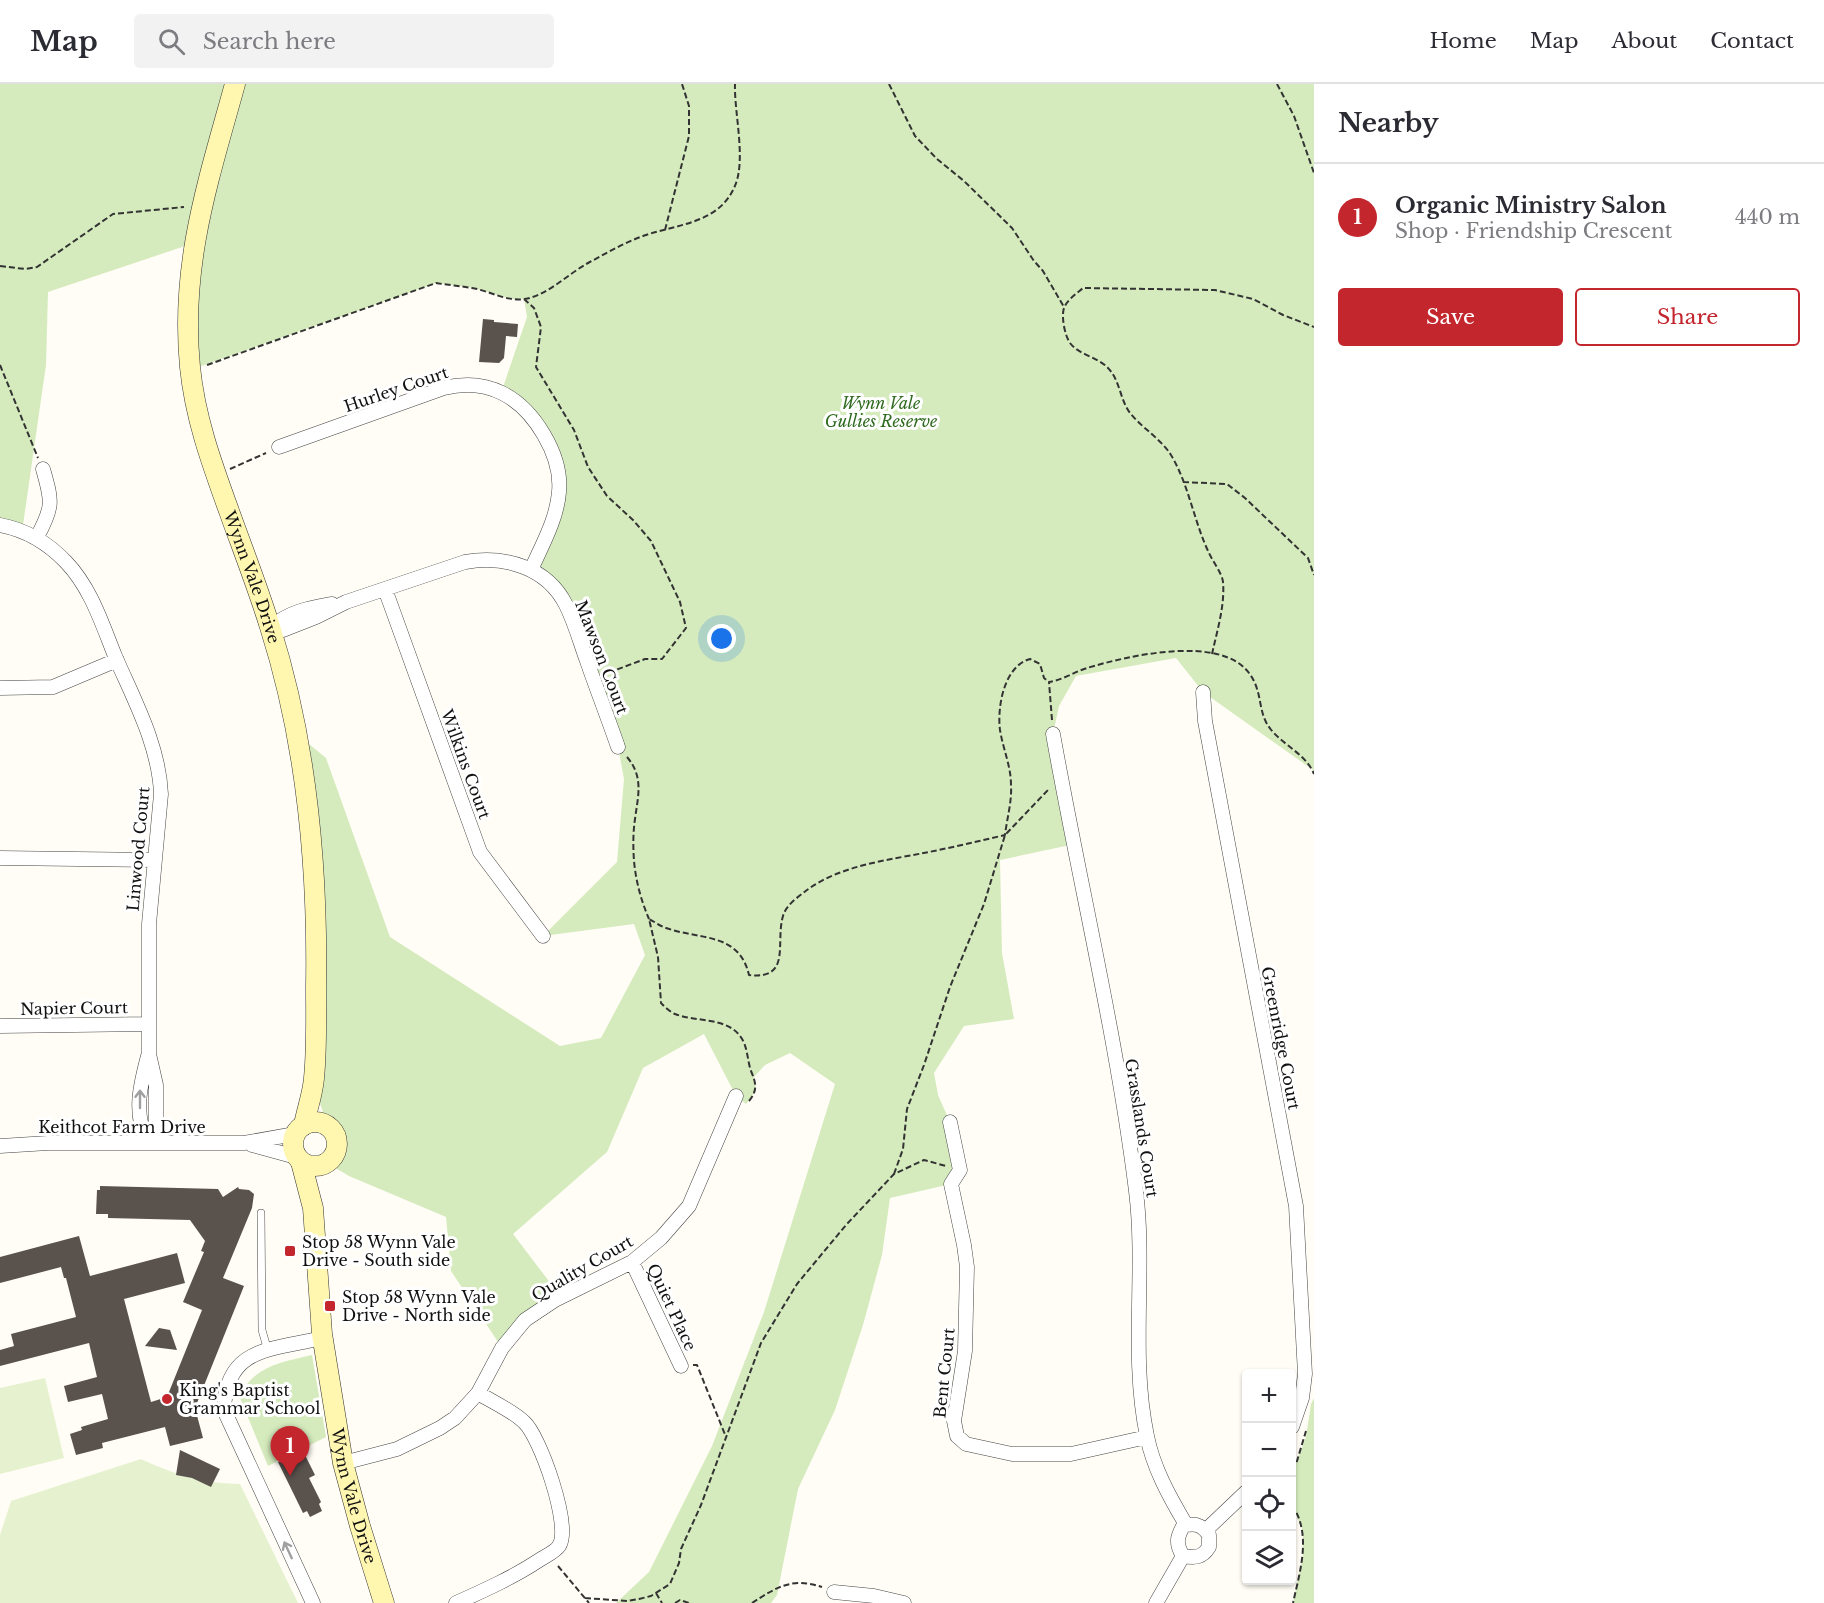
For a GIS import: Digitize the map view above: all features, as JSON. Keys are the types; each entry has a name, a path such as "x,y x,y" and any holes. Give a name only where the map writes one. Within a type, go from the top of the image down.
{"main road":[{"name":"Wynn Vale Drive","path":"235,84 192,252 187,306 188,343 192,383 208,455 271,628 298,735 310,824 317,955 314,1080 299,1129"},
{"name":"Wynn Vale Drive","path":"314,1080 329,1127"},
{"path":"317,1122 329,1127 338,1142 335,1154 327,1163 314,1167 299,1159 292,1145 299,1129 317,1122"},
{"name":"Wynn Vale Drive","path":"299,1159 313,1208 322,1338 343,1463 384,1603"},
{"name":"Wynn Vale Drive","path":"313,1208 327,1163"}],"street":[{"name":"Hurley Court","path":"279,447 444,388 472,385 496,390 509,397 533,418 550,445 559,475 559,493 553,519 531,570"},
{"path":"37,537 49,516 51,495 43,469"},
{"name":"Linwood Court","path":"0,525 37,537 68,564 80,580 90,598 150,737 160,775 160,810 149,924 149,1054 156,1085 156,1127 148,1143"},
{"name":"Mawson Court","path":"271,628 284,630 346,602 459,564 480,559 499,559 515,563 531,570 546,581 565,603 618,747"},
{"name":"Wilkins Court","path":"385,589 480,852 543,936"},
{"path":"0,688 53,687 117,660"},
{"name":"Greenridge Court","path":"1203,692 1209,744 1296,1206 1305,1374 1302,1398 1293,1423"},
{"name":"Grasslands Court","path":"1053,734 1105,1004 1136,1192 1140,1223 1140,1371 1147,1437 1161,1479 1185,1523"},
{"path":"0,858 154,860"},
{"name":"Napier Court","path":"0,1026 149,1024"},
{"name":"Quality Court","path":"343,1463 397,1449 455,1418 478,1393 502,1348 525,1320 555,1300 632,1262 661,1238 689,1206 736,1096"},
{"name":"Bent Court","path":"950,1122 960,1170 951,1184 967,1268 965,1352 954,1421 957,1436 966,1444 1012,1454 1071,1454 1147,1437"},
{"name":"Keithcot Farm Drive","path":"0,1146 48,1143 244,1143 299,1129"},
{"name":"Keithcot Farm Drive","path":"244,1143 299,1159"},
{"name":"Quiet Place","path":"632,1262 681,1366"},
{"path":"313,1603 224,1410 228,1380 234,1370 254,1354 322,1338"},
{"path":"456,1603 512,1578 548,1555 559,1546 564,1530 558,1500 539,1448 525,1422 478,1393"},
{"path":"1206,1530 1242,1496"},
{"path":"1185,1523 1197,1525 1206,1530 1210,1541 1205,1553 1194,1558 1183,1556 1176,1541 1185,1523"},
{"path":"1156,1603 1183,1556"},
{"path":"834,1592 874,1596 904,1603"}],"lane":[{"path":"261,1214 262,1330 268,1351"}],"path":[{"path":"665,230 689,136 688,106 682,84"},
{"path":"206,372 205,366 436,283 474,288 511,299 538,296 578,268 620,245 694,222 714,213 727,202 736,186 740,143 736,122 735,84"},
{"path":"890,84 915,136 1012,228 1043,271 1064,307 1064,328 1070,344 1097,358 1109,369 1116,379 1128,410 1171,455 1208,551 1223,579 1222,604 1212,654"},
{"path":"1278,84 1294,116 1314,173"},
{"path":"0,266 25,269 37,267 113,214 202,206"},
{"path":"1064,307 1083,288 1215,290 1253,299 1283,315 1314,327"},
{"path":"524,299 534,308 542,327 536,367 574,430 588,467 607,496 633,520 651,541 680,602 687,628 662,659 645,659 593,678"},
{"path":"0,365 43,469"},
{"path":"230,469 279,447"},
{"path":"1183,482 1227,484 1308,558 1314,575"},
{"path":"1049,682 1059,680 1084,668 1166,650 1212,654 1235,659 1248,670 1257,684 1266,722 1275,735 1296,751 1314,774"},
{"path":"894,1174 903,1149 907,1109 950,987 984,904 1005,835 1011,782 999,722 1004,694 1013,671 1024,660 1030,659 1040,664 1044,678 1049,682 1053,734"},
{"path":"618,747 634,766 640,779 635,821 634,862 640,897 649,919 658,957 661,1003 673,1014 725,1025 735,1030 745,1043 750,1070 756,1085 754,1094 746,1104 736,1096"},
{"path":"649,919 664,928 710,937 732,947 741,954 749,975 764,976 774,971 779,963 783,916 788,906 810,889 869,864 1005,835 1060,777"},
{"path":"585,1598 627,1601 656,1593 670,1584 679,1563 681,1549 701,1505 761,1343 797,1284 846,1225 894,1174 924,1160 960,1170"},
{"path":"681,1366 697,1365 726,1437"},
{"path":"1293,1603 1303,1556 1303,1531 1296,1514"},
{"path":"548,1555 589,1603"},
{"path":"752,1603 788,1583 812,1584 834,1592"},
{"path":"656,1593 662,1603"},
{"path":"675,1603 680,1600 689,1603"}],"green space":[{"name":"Wynn Vale Gullies Reserve","path":"0,84 1314,84 1314,774 1313,770 1203,692 1176,658 1076,676 1059,706 1053,734 1075,844 1000,860 1002,953 1014,1019 964,1026 934,1073 938,1095 950,1122 960,1170 951,1184 890,1198 882,1255 863,1325 835,1410 798,1489 777,1595 771,1603 616,1603 649,1572 712,1446 764,1312 835,1084 790,1053 765,1065 754,1077 755,1092 746,1104 736,1096 704,1034 643,1068 607,1152 513,1234 561,1297 502,1348 451,1271 446,1217 349,1176 327,1163 333,1156 337,1144 322,1108 314,1080 298,735 326,758 390,937 560,1046 601,1038 645,955 634,924 543,936 617,862 624,779 618,747 565,603 531,570 559,493 550,445 501,393 527,317 524,299 511,299 474,288 436,283 190,370 194,243 48,292 46,365 22,532 0,525"},
{"path":"312,1355 326,1437 268,1466 240,1398 245,1387 260,1372 279,1363"},
{"path":"45,1378 64,1458 0,1474 0,1388"},
{"path":"1314,1398 1314,1603 1293,1603 1303,1555 1303,1531 1296,1514 1296,1463 1306,1437"},
{"path":"141,1459 189,1477 240,1484 298,1603 0,1603 0,1535 11,1501"}],"building":[{"path":"483,319 518,324 517,337 506,336 504,358 499,363 479,362"},
{"path":"100,1186 218,1189 223,1197 238,1187 254,1194 252,1208 223,1278 244,1286 195,1408 203,1438 170,1446 165,1427 102,1443 103,1448 76,1455 70,1434 82,1430 81,1427 108,1419 102,1394 68,1402 64,1386 97,1377 89,1343 0,1366 0,1350 14,1346 11,1334 76,1317 61,1267 0,1283 0,1257 79,1236 90,1276 177,1253 185,1283 124,1299 151,1402 167,1397 202,1310 183,1302 204,1252 201,1251 205,1241 190,1220 108,1218 108,1214 96,1214 97,1190 100,1190"},
{"path":"159,1328 170,1330 177,1350 145,1346"},
{"path":"180,1450 220,1469 211,1487 192,1478 176,1475"},
{"path":"295,1454 298,1458 305,1455 315,1475 309,1478 321,1502 319,1504 322,1511 310,1517 307,1511 303,1513 278,1462"}],"place":[{"name":"Stop 58 Wynn Vale Drive - South side","path":"290,1251"},
{"name":"Stop 58 Wynn Vale Drive - North side","path":"330,1306"},
{"name":"King's Baptist Grammar School","path":"167,1399"},
{"name":"Organic Ministry Salon","path":"290,1476"}]}
